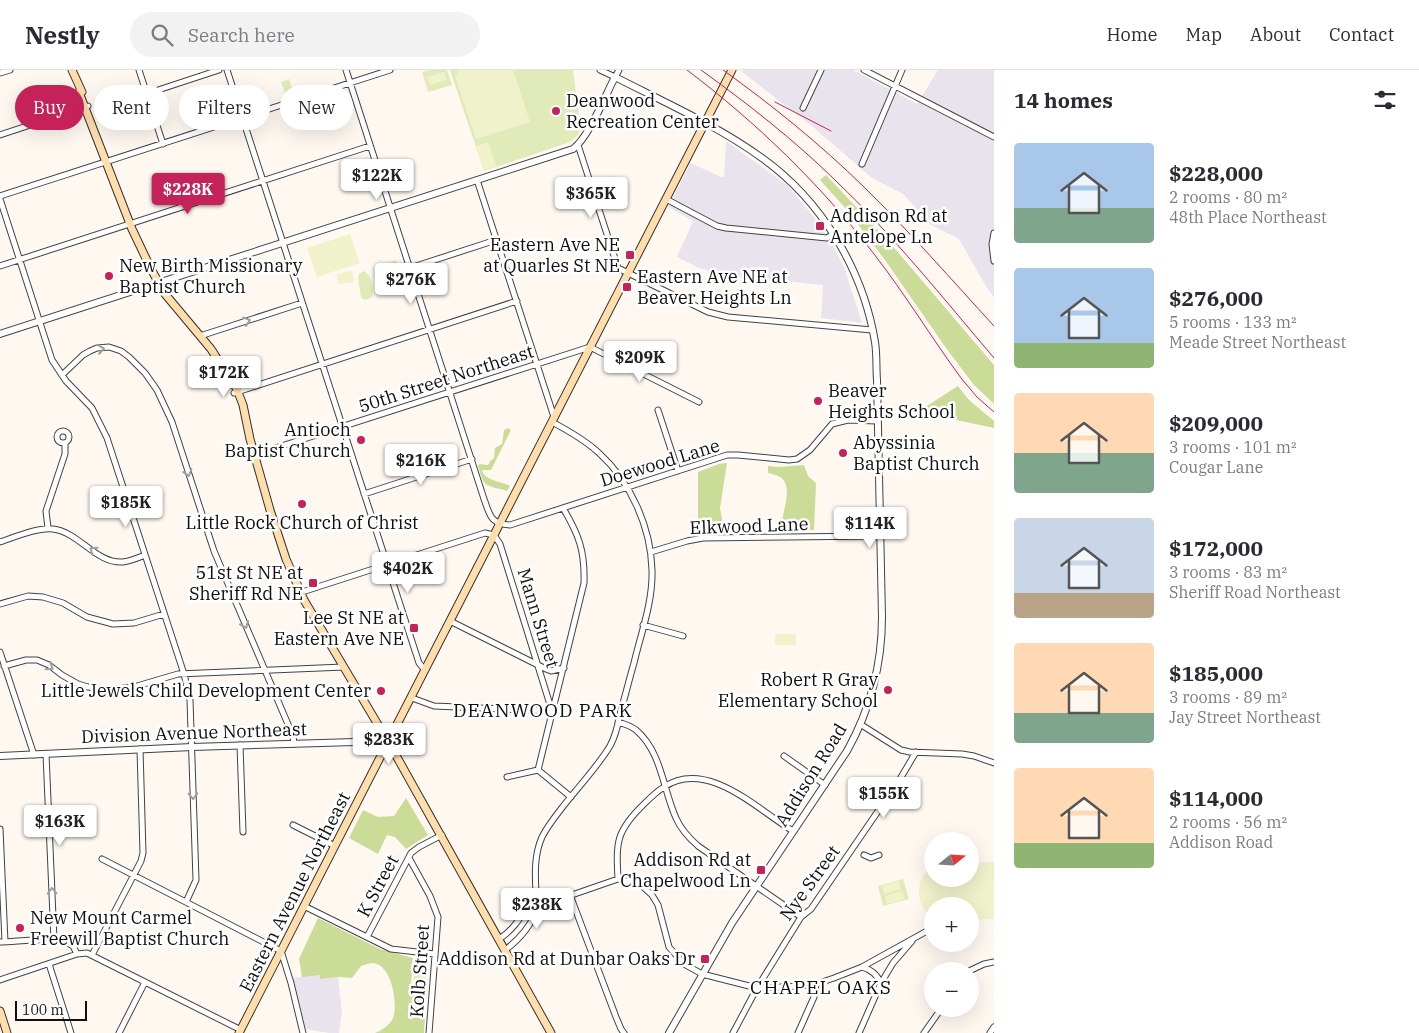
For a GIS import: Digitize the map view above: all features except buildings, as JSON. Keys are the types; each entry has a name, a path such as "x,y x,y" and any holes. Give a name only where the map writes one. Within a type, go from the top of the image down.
{"main road":[{"path":"72,70 83,93 132,223 160,283 228,374 245,411 244,415 254,455 276,529 286,559 302,592 442,836 551,1033"},
{"name":"Eastern Avenue Northeast","path":"240,1032 732,70"},
{"path":"0,1011 7,1033"}],"street":[{"path":"0,73 10,70"},
{"path":"139,70 143,85"},
{"path":"169,86 219,70"},
{"path":"226,70 231,85"},
{"path":"346,70 492,519 500,524"},
{"path":"270,109 390,70"},
{"path":"600,70 615,78"},
{"path":"0,334 573,149 586,135 619,70"},
{"path":"803,108 822,70"},
{"path":"864,70 994,137"},
{"path":"862,164 902,70"},
{"name":"Addison Road","path":"615,78 705,123 751,150 785,176 810,202 833,234 845,255 855,278 872,330 876,352 882,619 880,656 871,694 860,724 847,751 727,930 669,1033"},
{"path":"0,135 87,107"},
{"path":"158,130 163,144"},
{"path":"186,902 196,880 190,700 184,674 103,428 92,408 62,375 50,354 0,198 206,130"},
{"path":"246,130 419,663 425,670"},
{"path":"578,145 618,268 715,315 872,330"},
{"path":"0,266 370,146"},
{"path":"477,180 553,419 600,453 627,487 641,516 651,552 652,571 651,590 643,626 610,746 549,825 540,843 536,859 536,909 529,925 519,938 505,950"},
{"path":"666,199 717,226 726,228 827,238 833,234"},
{"path":"994,233 992,244 994,261"},
{"path":"410,268 496,240"},
{"path":"236,392 517,301"},
{"path":"200,336 302,303"},
{"path":"62,375 90,351 96,348 109,347 129,356 154,384 169,416 214,551 293,736 294,744"},
{"path":"590,347 699,402"},
{"name":"50th Street Northeast","path":"254,455 590,347"},
{"path":"658,410 678,471"},
{"name":"Doewood Lane","path":"500,524 510,525 727,455 797,459 810,450 832,424 848,420 877,421"},
{"path":"48,528 46,511 65,454 65,444"},
{"path":"364,494 472,459"},
{"path":"538,770 584,583 585,570 581,544 576,530 563,508"},
{"path":"0,542 48,528 69,534 104,558 112,561 125,562 145,555"},
{"path":"302,592 485,533 494,535"},
{"name":"Mann Street","path":"494,535 500,544 552,710"},
{"name":"Elkwood Lane","path":"651,552 703,538 880,536"},
{"path":"0,604 28,596 43,596 63,603 86,617 113,624 134,623 164,614"},
{"path":"450,621 546,669 551,671 564,668"},
{"path":"643,626 683,636"},
{"path":"0,652 34,755"},
{"path":"4,666 26,660 37,660 49,665 78,684 112,690 127,688 177,674 344,667"},
{"path":"412,698 434,706 552,710"},
{"path":"618,722 636,730 648,743 654,754 677,819 690,839 801,916"},
{"path":"860,724 897,748 906,751 962,754 994,763"},
{"name":"Division Avenue Northeast","path":"0,756 240,745 388,741"},
{"path":"240,745 243,832"},
{"path":"92,955 133,876 144,848 140,749"},
{"name":"Nye Street","path":"733,1033 757,988 801,916 811,910 900,779 916,752"},
{"path":"46,754 54,940"},
{"path":"784,756 825,785"},
{"path":"538,770 570,797"},
{"path":"507,777 538,770"},
{"path":"618,880 617,849 622,830 632,816 665,786 679,780 691,778 715,782 741,796 793,831"},
{"path":"293,825 335,846"},
{"path":"0,829 2,942 64,941 72,944 77,954"},
{"name":"K Street","path":"367,937 409,858 416,849 442,836"},
{"path":"864,855 868,858 880,855"},
{"name":"Kolb Street","path":"409,858 430,896 439,922 429,1033"},
{"path":"102,859 281,951 303,1033"},
{"path":"536,893 562,897 618,880 636,883 652,895 658,905 671,951 684,964 702,974 757,988 816,984 862,967 924,933"},
{"path":"499,939 515,926 536,893"},
{"path":"570,895 616,1017 624,1033"},
{"path":"304,906 394,950 436,954"},
{"path":"859,1033 881,983 893,963 913,939"},
{"path":"0,980 85,953 240,1032"},
{"path":"979,966 994,962"},
{"path":"49,964 71,1033"},
{"path":"862,967 870,969 875,973 881,983"},
{"path":"119,1033 145,982"},
{"path":"798,1033 814,996 816,984"},
{"path":"924,1033 935,1017"},
{"path":"990,1033 994,1027"}],"shaded area":[{"path":"743,70 853,70 917,104 938,70 994,70 994,297 959,239 931,225 903,194 872,178 813,127 742,72"},
{"path":"726,141 787,185 814,217 832,244 844,267 862,323 821,318 823,285 726,275 699,268 677,257 693,221 668,207 691,163 724,177"},
{"path":"320,975 321,979 338,977 342,1012 339,1033 306,1029 293,978"}],"green space":[{"path":"447,70 452,85 428,92 422,72"},
{"path":"450,70 573,70 580,123 583,126 577,136 570,142 484,171"},
{"path":"457,70 513,70 530,122 476,139 455,76 459,75"},
{"path":"444,72 446,80 430,85 427,77"},
{"path":"289,79 291,85 282,85 281,82"},
{"path":"488,142 496,166 484,170 476,146"},
{"path":"826,175 890,243 994,365 994,404 974,385 885,260 848,211 820,180"},
{"path":"350,234 360,263 317,277 307,248"},
{"path":"396,260 401,274 388,276 385,264"},
{"path":"352,271 354,282 338,284 337,274"},
{"path":"364,271 371,279 373,290 372,297 366,300 361,297 358,279 359,274"},
{"path":"958,386 968,399 994,421 994,428 947,418 931,419 922,409"},
{"path":"508,428 511,430 491,470 482,470 490,479 510,486 507,491 486,484 482,479 478,466 479,464 489,464 494,458 495,448 502,444 504,430"},
{"path":"727,463 720,508 724,531 698,532 698,472"},
{"path":"804,465 808,476 816,483 814,530 782,530 780,524 786,503 786,485 780,477 768,473 768,466"},
{"path":"775,634 796,634 796,645 775,645"},
{"path":"406,798 428,835 406,849 395,837 387,835 378,854 349,838 363,810 378,817 394,816"},
{"path":"994,862 994,919 979,920 979,897 924,897 924,909 919,892 924,876 924,888 979,888 979,863"},
{"path":"903,879 909,899 883,906 878,886"},
{"path":"899,881 901,889 884,894 882,886"},
{"path":"902,891 904,899 887,904 885,896"},
{"path":"318,918 380,949 413,958 411,984 427,986 424,1033 375,1033 390,1023 395,1008 391,984 388,976 379,965 373,963 361,966 352,978 320,979 320,975 302,977 299,959"},
{"path":"414,966 425,966 425,983 414,983"}],"railway":[{"path":"687,70 763,133 832,203 885,269 961,378 977,397 994,412"},
{"path":"701,70 787,136 856,201 917,267 994,358"},
{"path":"723,70 796,126 864,187 930,255 994,326"},
{"path":"775,102 831,131"}],"place":[{"name":"Deanwood Recreation Center","path":"556,111"},
{"name":"Addison Rd at Antelope Ln","path":"820,226"},
{"name":"Eastern Ave NE at Quarles St NE","path":"630,255"},
{"name":"New Birth Missionary Baptist Church","path":"109,276"},
{"name":"Eastern Ave NE at Beaver Heights Ln","path":"627,287"},
{"name":"Beaver Heights School","path":"818,401"},
{"name":"Antioch Baptist Church","path":"361,440"},
{"name":"Abyssinia Baptist Church","path":"843,453"},
{"name":"Little Rock Church of Christ","path":"302,504"},
{"name":"51st St NE at Sheriff Rd NE","path":"313,583"},
{"name":"Lee St NE at Eastern Ave NE","path":"414,628"},
{"name":"Robert R Gray Elementary School","path":"888,690"},
{"name":"Little Jewels Child Development Center","path":"381,691"},
{"name":"Addison Rd at Chapelwood Ln","path":"761,870"},
{"name":"New Mount Carmel Freewill Baptist Church","path":"20,928"},
{"name":"Addison Rd at Dunbar Oaks Dr","path":"705,959"}],"district":[{"name":"DEANWOOD PARK","path":"543,710"},
{"name":"CHAPEL OAKS","path":"821,987"}]}
